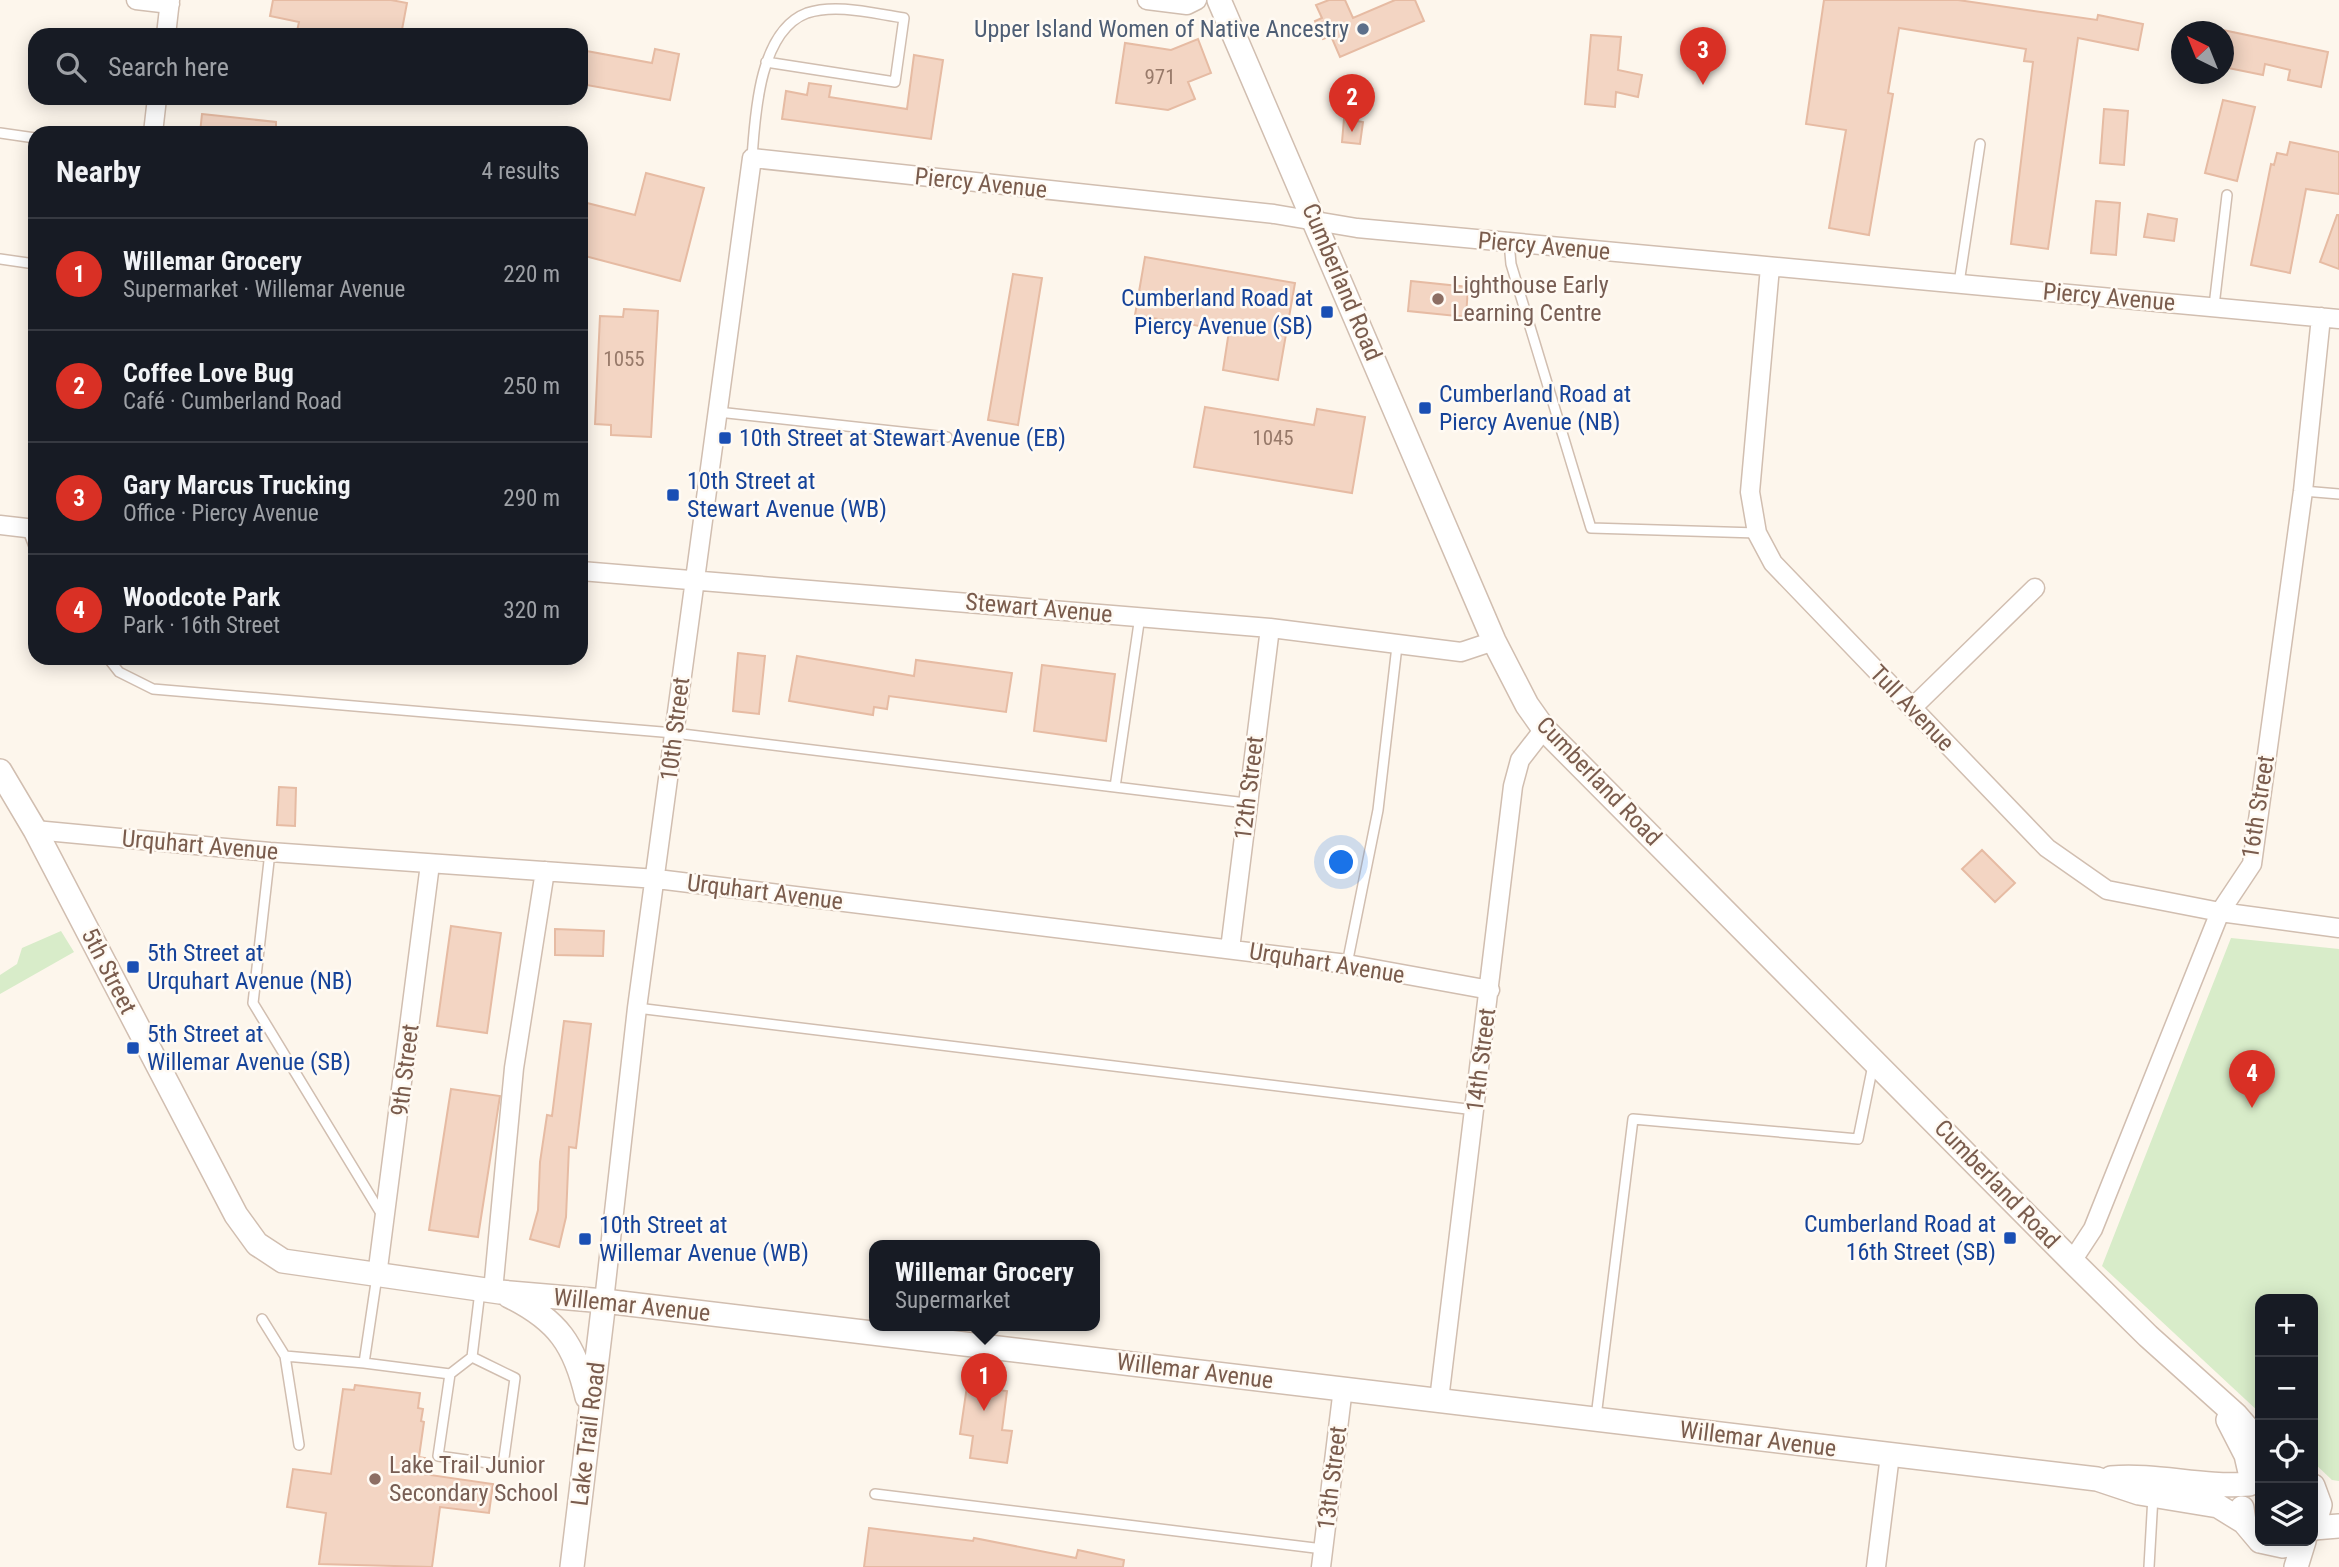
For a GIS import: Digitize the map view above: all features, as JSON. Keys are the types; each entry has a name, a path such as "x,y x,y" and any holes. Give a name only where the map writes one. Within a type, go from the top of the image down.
{"street":[{"path":"136,0 170,2 167,28"},
{"path":"1147,0 1188,5 1197,0"},
{"name":"Cumberland Road","path":"1219,0 1494,641 1527,705 1544,729 2072,1261 2236,1415 2255,1437"},
{"path":"154,126 157,105"},
{"name":"Piercy Avenue","path":"752,158 1315,220 1357,228 2330,318"},
{"name":"10th Street","path":"604,1301 637,1008 657,879 674,733 752,158"},
{"name":"Tull Avenue","path":"1770,267 1750,492 1756,533 1773,563 2047,848 2107,890 2220,912 2339,928"},
{"name":"16th Street","path":"2072,1261 2093,1229 2220,912 2252,864 2303,491 2330,318"},
{"path":"0,526 28,528"},
{"name":"Stewart Avenue","path":"588,572 1140,616 1270,628 1461,652 1494,641"},
{"path":"1912,708 2035,588"},
{"name":"12th Street","path":"1230,949 1246,803 1270,628"},
{"name":"14th Street","path":"1439,1399 1513,786 1520,760 1544,729"},
{"name":"5th Street","path":"0,771 36,830 236,1215 257,1244"},
{"name":"Urquhart Avenue","path":"36,830 270,852 657,879 1347,964 1490,990"},
{"name":"9th Street","path":"377,1276 386,1223 430,864"},
{"path":"545,872 514,1068 491,1291 544,1316 570,1345 580,1365 590,1413"},
{"name":"Willemar Avenue","path":"257,1244 283,1261 491,1291 604,1301 2097,1479 2153,1496 2218,1506 2244,1522"},
{"name":"Lake Trail Road","path":"572,1567 604,1301"},
{"name":"13th Street","path":"1322,1558 1343,1388"},
{"name":"Cumberland Road","path":"2216,1399 2246,1454 2254,1480"},
{"path":"1876,1567 1890,1455"},
{"name":"Willemar Avenue","path":"2097,1479 2135,1476 2207,1485 2254,1480"},
{"path":"2254,1480 2242,1503 2244,1522 2255,1534"},
{"path":"2318,1491 2339,1502"},
{"path":"2318,1532 2339,1526"},
{"path":"2263,1546 2271,1567"},
{"path":"2296,1567 2304,1546"}],"lane":[{"path":"752,158 756,102 766,62 780,35 806,13 838,9 904,18 895,82 766,62"},
{"path":"0,133 28,137"},
{"path":"1959,283 1980,144"},
{"path":"2214,306 2227,195"},
{"path":"1509,242 1511,264 1591,527 1756,533"},
{"path":"0,259 28,263"},
{"path":"718,412 947,437"},
{"path":"2303,491 2339,494"},
{"path":"1115,787 1140,616"},
{"path":"1347,964 1378,810 1397,646"},
{"path":"113,665 118,672 153,689 674,733 1246,803"},
{"path":"270,852 253,1003 386,1223"},
{"path":"637,1008 1475,1110"},
{"path":"1596,1419 1633,1119 1858,1139 1874,1059"},
{"path":"364,1363 377,1276"},
{"path":"472,1357 515,1378 503,1465 438,1456 450,1374 472,1357 491,1291"},
{"path":"261,1319 285,1356 299,1445"},
{"path":"285,1356 450,1374"},
{"path":"874,1494 1322,1558"},
{"path":"2149,1567 2153,1496"}],"green space":[{"path":"61,931 74,952 0,994 0,975 17,964 22,948"},
{"path":"2231,938 2339,949 2339,1481 2332,1480 2318,1467 2318,1294 2255,1294 2255,1408 2102,1266"}],"building":[{"path":"273,0 391,0 407,3 402,28 298,28 299,22 270,16"},
{"name":"Upper Island Women of Native Ancestry","path":"1329,0 1345,0 1353,18 1395,0 1415,0 1424,21 1340,57 1331,36 1323,39 1315,21 1322,18 1316,5"},
{"path":"1824,0 1958,0 2097,20 2098,15 2143,24 2138,50 2078,38 2048,249 2011,244 2033,62 2024,61 2026,49 1899,28 1888,93 1893,94 1869,235 1829,228 1846,130 1806,124"},
{"path":"2234,32 2328,52 2321,87 2288,80 2290,70 2265,64 2263,75 2234,69"},
{"path":"1591,35 1621,37 1618,70 1642,75 1638,97 1616,92 1615,107 1585,104"},
{"path":"1198,39 1211,73 1188,82 1195,99 1168,110 1116,103 1125,43 1171,50"},
{"path":"655,49 679,54 670,100 588,85 588,51 652,63"},
{"path":"914,55 943,60 931,139 782,119 786,91 807,95 809,83 831,86 829,97 907,109"},
{"path":"2223,100 2255,107 2237,181 2205,173"},
{"path":"2104,109 2128,111 2124,165 2100,163"},
{"path":"202,114 276,122 276,126 201,126"},
{"path":"1344,119 1363,122 1360,144 1342,142"},
{"path":"2290,142 2339,152 2339,194 2306,189 2290,273 2251,265 2271,164 2274,165 2277,153 2287,155"},
{"path":"646,173 704,188 680,281 588,257 588,203 635,215"},
{"path":"2096,201 2120,203 2116,255 2091,253"},
{"path":"2148,214 2177,219 2174,241 2144,237"},
{"path":"2339,215 2339,269 2320,262"},
{"path":"1145,257 1295,283 1278,380 1223,370 1229,331 1135,315"},
{"path":"1013,274 1042,278 1018,425 988,420"},
{"name":"Lighthouse Early Learning Centre","path":"1411,281 1468,287 1466,317 1408,311"},
{"path":"624,309 658,311 651,437 611,435 611,425 595,424 600,316 623,317"},
{"path":"1205,407 1314,425 1317,409 1365,417 1352,493 1194,467"},
{"path":"738,653 765,656 759,714 733,711"},
{"path":"797,656 914,676 916,660 1012,673 1006,712 889,696 887,709 874,707 873,715 789,701"},
{"path":"1042,665 1115,674 1106,741 1034,731"},
{"path":"279,787 296,788 295,826 277,825"},
{"path":"1982,850 2015,883 1995,902 1962,869"},
{"path":"451,926 501,933 487,1033 437,1026"},
{"path":"555,929 604,931 603,956 555,955"},
{"path":"564,1021 591,1024 576,1148 569,1147 566,1217 559,1247 530,1239 538,1210 540,1162 547,1115 552,1116"},
{"path":"451,1089 500,1096 478,1237 429,1230"},
{"name":"Lake Trail Junior Secondary School","path":"355,1385 420,1393 418,1408 423,1409 421,1421 424,1422 419,1457 425,1458 423,1474 493,1484 489,1513 440,1507 432,1567 319,1564 326,1513 287,1507 293,1469 331,1474 343,1389 354,1390"},
{"path":"967,1386 1007,1391 1002,1430 1012,1431 1007,1463 970,1458 973,1436 960,1434"},
{"path":"869,1528 973,1541 974,1538 1076,1558 1078,1550 1124,1560 1123,1567 864,1567"}],"place":[{"name":"Upper Island Women of Native Ancestry","path":"1363,29"},
{"name":"Gary Marcus Trucking","path":"1703,85"},
{"name":"Coffee Love Bug","path":"1352,132"},
{"name":"Lighthouse Early Learning Centre","path":"1438,299"},
{"name":"Cumberland Road at Piercy Avenue (SB)","path":"1327,312"},
{"name":"Cumberland Road at Piercy Avenue (NB)","path":"1425,408"},
{"name":"10th Street at Stewart Avenue (EB)","path":"725,438"},
{"name":"10th Street at Stewart Avenue (WB)","path":"673,495"},
{"name":"5th Street at Urquhart Avenue (NB)","path":"133,967"},
{"name":"5th Street at Willemar Avenue (SB)","path":"133,1048"},
{"name":"Woodcote Park","path":"2252,1108"},
{"name":"Cumberland Road at 16th Street (SB)","path":"2010,1238"},
{"name":"10th Street at Willemar Avenue (WB)","path":"585,1239"},
{"name":"Willemar Grocery","path":"984,1411"},
{"name":"Lake Trail Junior Secondary School","path":"375,1479"}]}
